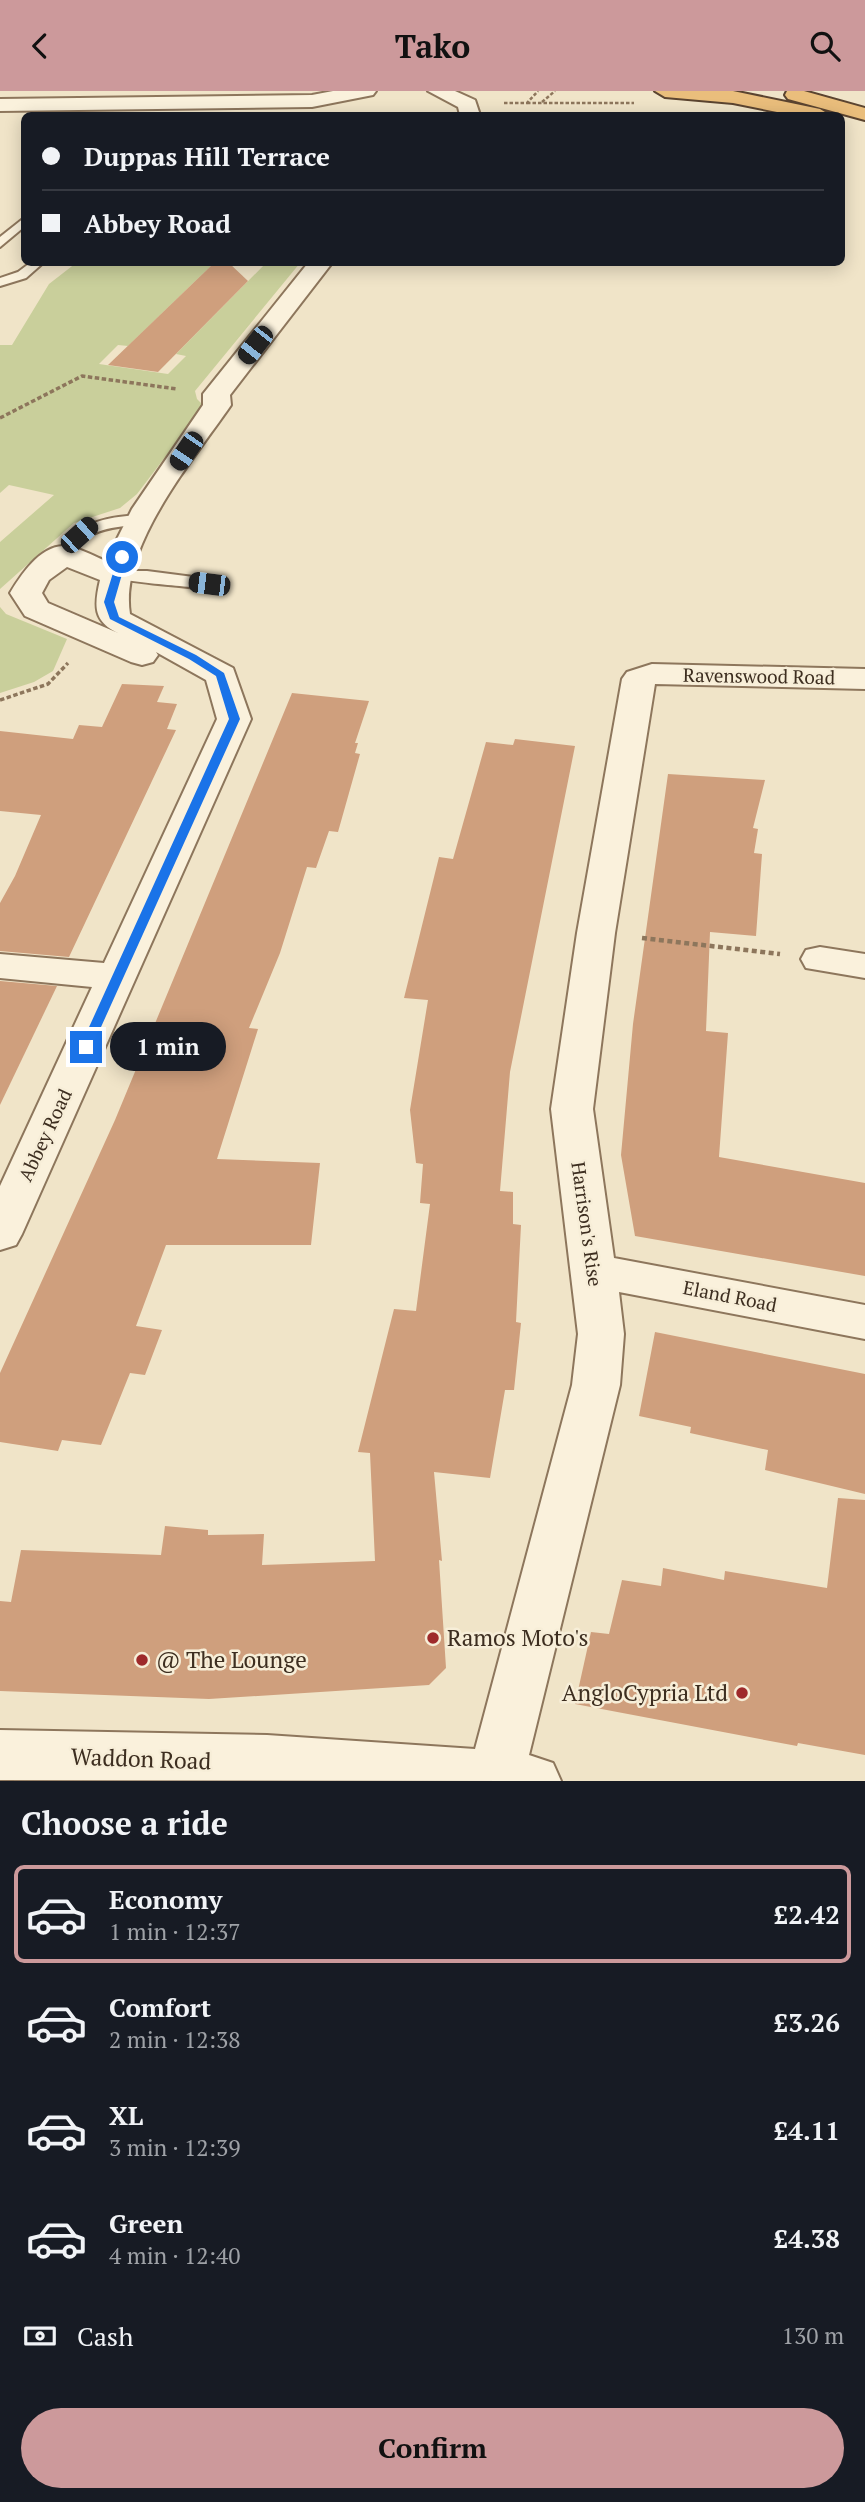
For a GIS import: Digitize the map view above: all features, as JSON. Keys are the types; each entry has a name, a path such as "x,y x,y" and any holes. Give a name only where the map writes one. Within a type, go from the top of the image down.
{"highway":[{"path":"665,91 745,99"},
{"path":"703,91 806,112"},
{"path":"776,91 865,114"},
{"path":"845,121 865,124"}],"street":[{"path":"0,105 312,101 366,91"},
{"path":"443,92 468,104 469,112"},
{"path":"225,689 198,681 36,609 26,593 37,574 64,555 116,576 129,539 217,405 216,394 318,266"},
{"name":"Abbey Road","path":"0,1234 234,719 221,675 192,657 124,626 115,619 109,602 116,576"},
{"name":"Ravenswood Road","path":"652,674 865,678"},
{"name":"Harrison's Rise","path":"514,1779 596,1385 601,1334 572,1109 596,933 639,679 652,674"},
{"path":"820,959 865,966"},
{"path":"0,966 118,977"},
{"name":"Eland Road","path":"594,1271 865,1322"},
{"name":"Waddon Road","path":"0,1755 156,1758 514,1779"}],"lane":[{"path":"0,243 21,224"},
{"path":"0,282 22,275 33,266"},
{"path":"64,555 69,545 90,526 116,519 140,519"},
{"path":"116,576 148,576 209,584"}],"path":[{"path":"542,103 555,91"},
{"path":"0,418 82,376 216,394"},
{"path":"0,700 47,686 64,672 85,631"},
{"path":"596,933 820,959"}],"green space":[{"path":"72,266 211,266 128,346 118,345 99,364 168,374 186,356 176,354 263,266 298,266 195,391 197,399 204,406 137,494 120,508 74,523 0,589 0,542 54,495 9,485 0,493 0,345 12,345 49,284"},
{"path":"0,607 6,614 67,639 53,671 34,682 0,693"}],"building":[{"path":"211,266 232,266 248,281 158,372 108,365"},
{"path":"122,684 164,686 157,702 177,704 167,729 176,730 69,957 0,951 0,903 15,876 41,815 0,811 0,731 73,739 79,725 102,727"},
{"path":"292,693 369,701 355,743 358,743 355,753 360,754 338,832 329,831 316,868 307,867 280,953 249,1028 258,1029 217,1159 320,1163 311,1245 166,1245 136,1326 162,1330 145,1375 130,1373 101,1445 62,1440 58,1451 0,1442 0,1373 115,1120"},
{"path":"515,739 575,746 510,1072 500,1191 513,1192 513,1224 521,1225 516,1322 521,1323 514,1390 505,1390 490,1478 434,1472 442,1561 439,1560 446,1668 429,1685 209,1699 0,1691 0,1601 11,1602 21,1550 161,1555 165,1526 208,1530 208,1535 264,1534 262,1565 375,1561 370,1453 358,1452 394,1309 416,1311 430,1204 420,1203 423,1164 416,1163 410,1110 428,1000 404,998 439,857 453,859 486,742 513,745"},
{"path":"668,774 765,780 753,828 758,829 754,853 762,854 756,936 710,932 706,1031 728,1033 719,1157 865,1183 865,1276 635,1236 621,1155 633,1024"},
{"path":"0,981 57,986 0,1105"},
{"path":"655,1332 865,1374 865,1494 765,1470 768,1450 690,1433 691,1427 639,1416"},
{"path":"838,1498 865,1500 865,1755 798,1743 797,1746 575,1704 591,1632 609,1634 622,1580 661,1586 663,1568 724,1580 725,1571 827,1588"}],"place":[{"name":"Ramos Moto's","path":"433,1638"},
{"name":"@ The Lounge","path":"142,1660"},
{"name":"AngloCypria Ltd","path":"742,1693"}],"route":[{"path":"86,1047 234,719 233,707 221,675 192,657 124,626 115,619 109,602 122,557"}]}
